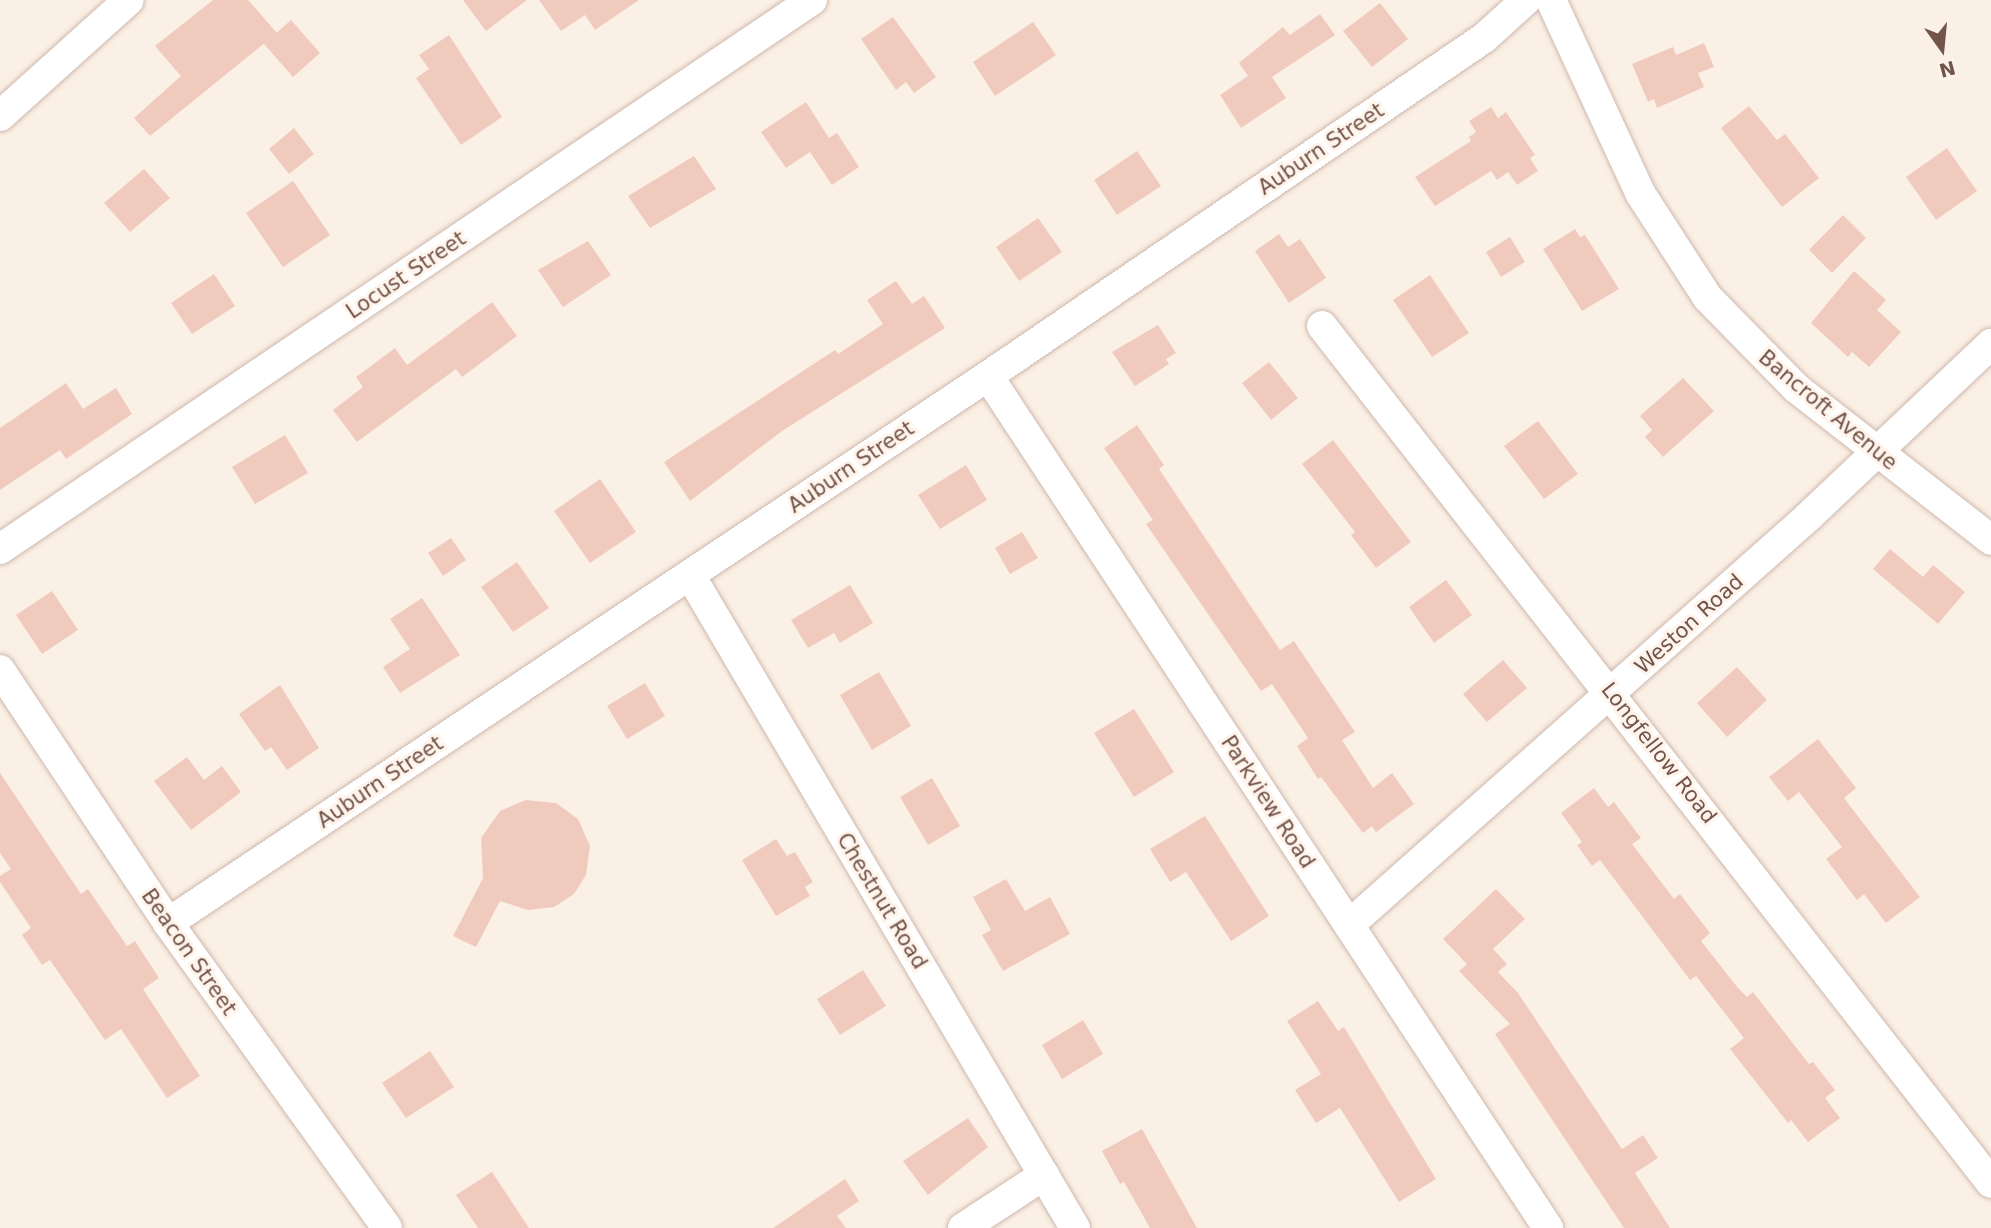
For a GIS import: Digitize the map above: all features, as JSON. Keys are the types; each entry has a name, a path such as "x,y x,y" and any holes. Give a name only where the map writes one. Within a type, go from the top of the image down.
{"street":[{"path":"0,116 128,0"},
{"name":"Locust Street","path":"0,549 812,0"},
{"name":"Auburn Street","path":"168,923 988,376 1484,38 1526,0"},
{"name":"Bancroft Avenue","path":"1551,0 1614,142 1687,270 1767,362 1876,452 1991,540"},
{"name":"Longfellow Road","path":"1322,326 1612,693 1991,1183"},
{"name":"Weston Road","path":"1349,925 1612,693 1991,344"},
{"name":"Parkview Road","path":"988,376 1548,1228"},
{"name":"Chestnut Road","path":"690,575 1075,1228"},
{"name":"Beacon Street","path":"0,670 168,923 387,1228"},
{"path":"963,1228 1044,1175"}],"building":[{"path":"213,0 248,0 277,33 150,136 134,118 181,76 155,46"},
{"path":"463,0 527,0 486,31"},
{"path":"539,0 639,0 595,30 585,15 561,31"},
{"path":"1380,3 1408,39 1372,67 1343,31"},
{"path":"1320,14 1335,35 1272,77 1286,98 1241,128 1220,95 1248,76 1239,63 1283,27 1290,35"},
{"path":"893,17 936,77 914,93 906,82 896,90 861,39"},
{"path":"291,20 320,53 293,77 264,44"},
{"path":"1033,22 1056,55 995,96 973,62"},
{"path":"449,35 502,117 461,145 416,78 429,69 419,55"},
{"path":"1704,43 1714,67 1698,73 1704,87 1657,108 1654,99 1648,102 1632,64 1673,47 1676,55"},
{"path":"806,102 829,138 837,133 859,167 832,185 810,152 786,168 761,132"},
{"path":"1749,106 1777,140 1785,134 1819,178 1782,207 1721,128"},
{"path":"1491,107 1498,118 1506,112 1535,155 1530,158 1538,171 1517,185 1508,172 1497,180 1491,171 1435,206 1415,177 1471,141 1469,137 1476,132 1469,121"},
{"path":"294,128 314,154 289,174 269,149"},
{"path":"1947,148 1977,191 1936,220 1906,177"},
{"path":"1137,151 1161,186 1117,215 1094,180"},
{"path":"694,156 716,189 650,228 628,196"},
{"path":"144,169 170,198 130,232 104,203"},
{"path":"293,181 330,235 283,267 246,213"},
{"path":"1843,215 1866,238 1832,273 1809,250"},
{"path":"1038,218 1062,252 1019,281 996,247"},
{"path":"1575,229 1580,237 1585,235 1619,289 1582,311 1543,249"},
{"path":"1279,234 1288,247 1300,239 1326,278 1289,303 1255,251"},
{"path":"1510,237 1525,262 1501,277 1486,252"},
{"path":"588,241 611,275 563,307 538,270"},
{"path":"1854,271 1886,300 1877,310 1901,332 1869,367 1852,352 1848,357 1811,323"},
{"path":"214,274 235,306 192,334 171,303"},
{"path":"1430,275 1469,333 1432,357 1393,300"},
{"path":"896,281 912,304 924,296 945,328 782,431 690,501 664,462 835,350 838,354 883,324 867,300"},
{"path":"492,302 517,336 462,377 456,369 357,442 333,410 363,387 356,377 395,348 407,365"},
{"path":"1158,325 1176,353 1166,359 1169,364 1135,386 1112,352"},
{"path":"1269,362 1298,398 1271,420 1242,383"},
{"path":"1683,378 1714,411 1663,457 1645,437 1652,430 1640,416"},
{"path":"66,383 83,409 116,388 132,414 66,459 60,450 0,490 0,428"},
{"path":"1538,421 1578,474 1544,499 1504,446"},
{"path":"1137,425 1164,465 1159,469 1280,650 1294,641 1355,732 1342,740 1373,788 1392,773 1414,804 1376,832 1372,826 1363,833 1321,777 1318,779 1297,746 1308,738 1272,684 1261,691 1146,524 1153,520 1104,448"},
{"path":"285,435 308,473 255,504 232,467"},
{"path":"1333,440 1411,542 1376,568 1351,535 1355,532 1302,464"},
{"path":"966,465 987,500 940,529 918,495"},
{"path":"600,479 636,532 590,563 554,511"},
{"path":"1022,532 1038,558 1010,574 995,548"},
{"path":"451,538 466,560 443,576 428,553"},
{"path":"1890,549 1923,577 1933,565 1965,592 1938,624 1873,569"},
{"path":"517,562 549,608 513,632 481,587"},
{"path":"1446,580 1472,615 1434,643 1409,607"},
{"path":"850,585 873,623 840,643 834,633 808,648 791,620"},
{"path":"52,591 78,630 42,654 16,615"},
{"path":"422,598 460,655 400,693 383,667 410,649 390,619"},
{"path":"1503,660 1527,688 1487,722 1463,694"},
{"path":"1737,667 1767,700 1727,737 1697,703"},
{"path":"879,672 911,726 872,750 840,695"},
{"path":"645,683 665,716 627,739 607,706"},
{"path":"280,685 319,748 287,770 271,747 265,751 239,714"},
{"path":"1134,709 1174,772 1134,797 1094,733"},
{"path":"1818,739 1856,788 1844,798 1920,897 1886,923 1864,894 1857,900 1826,859 1842,847 1799,792 1788,801 1769,777"},
{"path":"187,757 204,780 222,766 241,792 191,830 154,781"},
{"path":"0,773 81,894 88,889 127,946 135,941 159,978 143,989 200,1076 167,1098 121,1029 105,1040 50,960 42,965 22,935 31,928 0,882 0,876 11,869 0,853"},
{"path":"932,778 960,826 928,845 900,797"},
{"path":"1594,788 1608,807 1614,802 1641,838 1632,844 1674,899 1680,894 1710,933 1701,941 1738,988 1747,997 1753,992 1809,1064 1813,1062 1835,1090 1825,1098 1840,1118 1808,1142 1791,1120 1788,1123 1730,1049 1744,1038 1696,976 1690,980 1600,860 1592,866 1577,845 1582,842 1561,813"},
{"path":"526,800 556,803 578,819 590,846 586,875 574,894 554,907 528,910 500,901 476,947 453,936 483,878 481,838 500,811"},
{"path":"1205,816 1269,916 1231,941 1186,872 1170,882 1150,849"},
{"path":"776,839 787,856 795,852 813,882 805,887 810,896 776,916 742,860"},
{"path":"1006,879 1025,911 1050,897 1070,934 1003,971 982,935 991,930 973,897"},
{"path":"1496,889 1525,919 1493,949 1507,964 1498,972 1518,993 1622,1149 1643,1135 1658,1158 1635,1173 1670,1228 1624,1228 1495,1034 1510,1024 1459,971 1467,964 1443,939"},
{"path":"863,970 886,1006 840,1035 817,999"},
{"path":"1318,1001 1338,1031 1344,1027 1436,1179 1399,1202 1340,1108 1316,1123 1295,1090 1321,1074 1287,1021"},
{"path":"1083,1020 1103,1054 1062,1079 1042,1045"},
{"path":"430,1051 454,1087 406,1118 382,1083"},
{"path":"968,1118 988,1147 928,1195 903,1161"},
{"path":"1142,1129 1197,1228 1150,1228 1124,1182 1120,1184 1102,1151"},
{"path":"492,1172 529,1228 478,1228 456,1195"},
{"path":"845,1179 859,1201 837,1216 846,1228 773,1228"}]}
